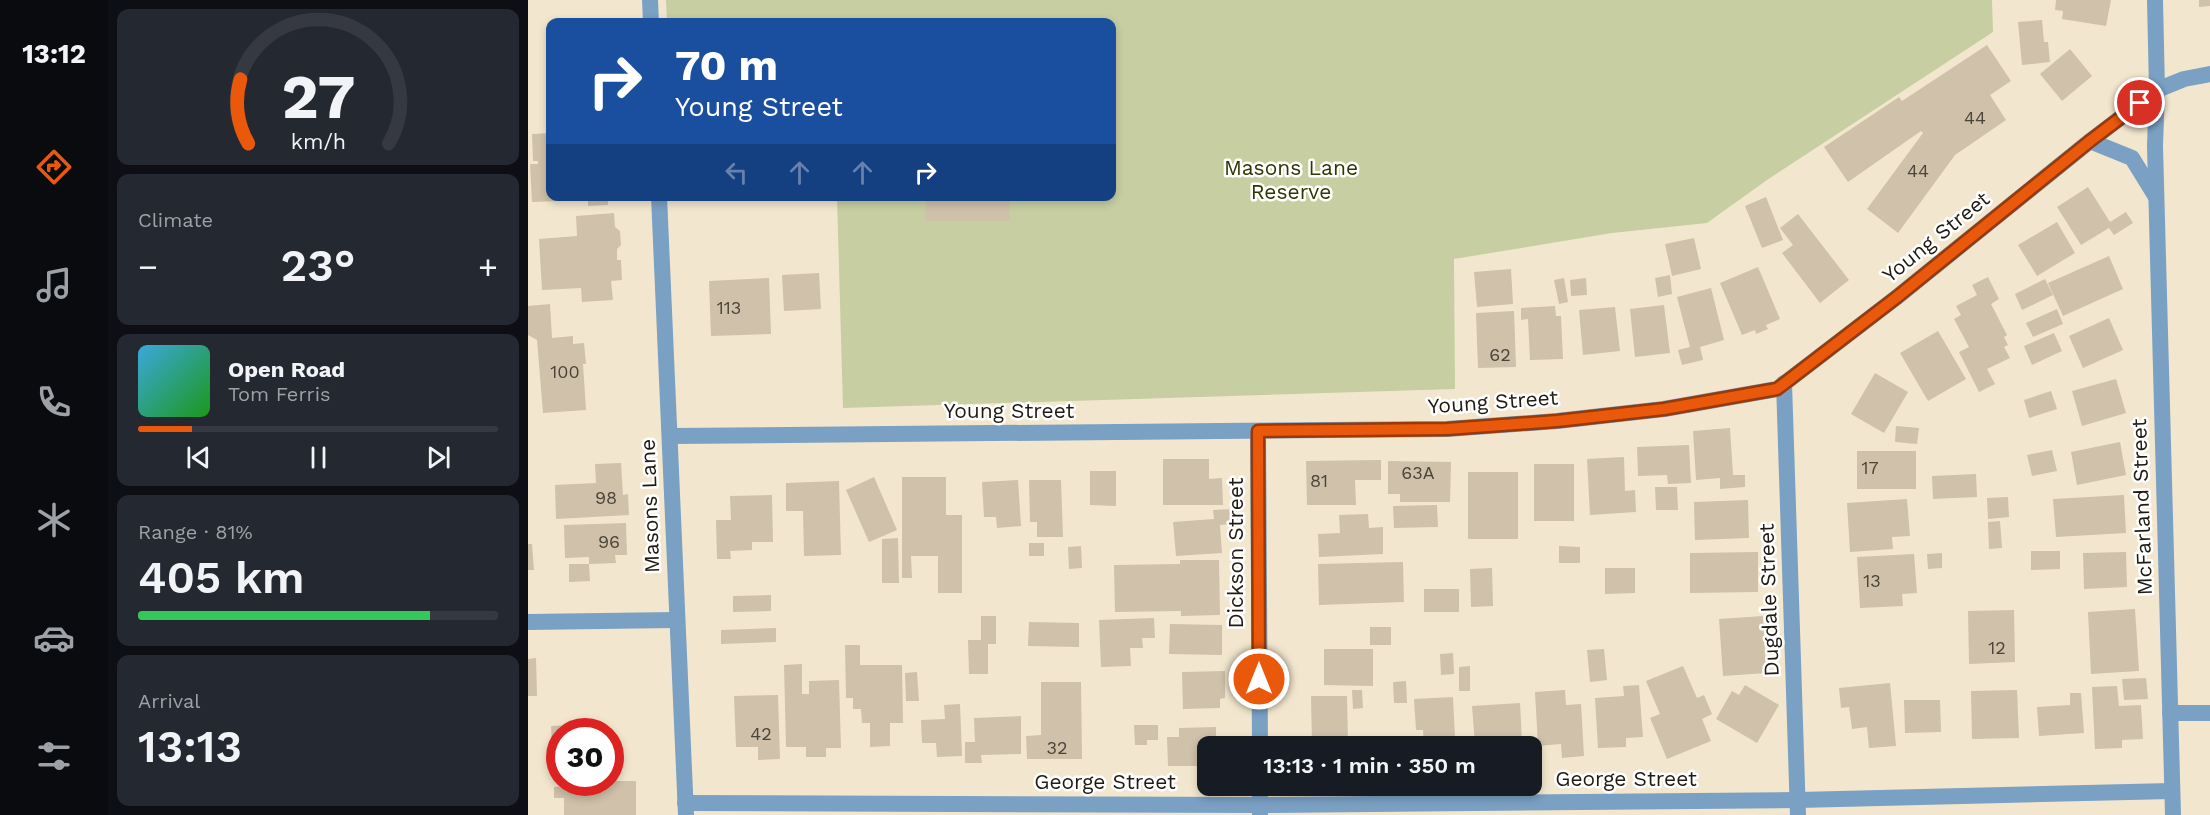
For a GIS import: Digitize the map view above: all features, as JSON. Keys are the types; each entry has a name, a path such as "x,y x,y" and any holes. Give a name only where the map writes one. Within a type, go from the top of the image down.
{"street":[{"path":"650,0 651,18"},
{"name":"McFarland Street","path":"2155,0 2156,198 2173,815"},
{"name":"Young Street","path":"671,436 1447,429 1557,421 1664,409 1777,389 1897,297 2090,141 2157,90 2184,78 2210,74"},
{"name":"McFarland Street","path":"2090,141 2132,158 2156,198"},
{"name":"Masons Lane","path":"659,201 686,809"},
{"name":"Dugdale Street","path":"1784,383 1798,808"},
{"name":"Dickson Street","path":"1258,431 1260,736"},
{"path":"528,622 676,620"},
{"path":"2170,713 2210,713"},
{"name":"George Street","path":"686,809 1798,808 2172,791"}],"green space":[{"name":"Masons Lane Reserve","path":"666,0 1992,0 1993,32 1767,180 1707,223 1612,233 1454,259 1455,389 843,408 837,201 1116,201 1116,18 667,18"}],"building":[{"path":"2056,0 2111,0 2106,26 2062,19 2063,11 2055,10"},
{"path":"2199,0 2210,0 2210,6 2199,7"},
{"path":"2042,20 2044,42 2048,42 2050,62 2022,65 2018,22"},
{"path":"1987,45 2011,81 1990,95 2006,120 1955,155 1898,233 1867,209 1923,133 1921,131 1848,182 1824,147 1899,97 1902,101"},
{"path":"2070,49 2092,76 2062,101 2040,74"},
{"path":"546,133 546,201 560,201 532,202 530,164 538,164 538,161 533,161 532,134"},
{"path":"2088,187 2110,222 2126,212 2133,223 2114,235 2109,228 2081,245 2057,207"},
{"path":"1766,197 1783,240 1762,248 1745,206"},
{"path":"588,201 608,201 608,205 588,206"},
{"path":"926,201 1010,201 1010,221 925,221"},
{"path":"614,213 615,227 620,231 621,245 617,249 617,260 621,260 622,280 611,281 613,300 582,302 581,288 542,290 539,239 577,236 576,216"},
{"path":"1798,214 1849,280 1820,303 1782,253 1793,245 1780,228"},
{"path":"2057,222 2075,253 2037,276 2018,245"},
{"path":"1694,238 1701,269 1672,276 1665,244"},
{"path":"2109,256 2123,289 2063,316 2048,283"},
{"path":"1758,267 1780,319 1766,325 1768,329 1756,334 1755,330 1742,335 1720,283"},
{"path":"1511,269 1513,304 1477,307 1474,272"},
{"path":"819,273 821,309 784,311 782,275"},
{"path":"1670,275 1672,294 1658,297 1655,278"},
{"path":"1988,277 1999,299 1991,304 2007,335 2004,337 2008,345 2004,347 2010,358 1987,369 1995,384 1979,392 1959,352 1969,347 1954,319 1961,315 1956,306 1977,295 1972,285"},
{"path":"769,278 771,334 711,336 709,281"},
{"path":"1564,278 1568,302 1559,304 1554,280"},
{"path":"1586,278 1587,295 1571,296 1570,280"},
{"path":"2045,279 2053,295 2022,310 2015,294"},
{"path":"1711,288 1724,340 1700,347 1703,360 1682,365 1678,350 1690,347 1677,297"},
{"path":"550,304 552,338 573,336 573,344 584,343 586,410 543,413 537,340 528,335 528,306"},
{"path":"1664,305 1670,353 1635,357 1630,309"},
{"path":"1555,306 1556,316 1561,316 1563,359 1530,360 1528,319 1521,320 1521,308"},
{"path":"1615,307 1620,351 1583,355 1579,310"},
{"path":"2057,309 2063,324 2033,337 2026,323"},
{"path":"1514,311 1516,367 1478,368 1476,313"},
{"path":"2109,318 2123,350 2083,368 2069,336"},
{"path":"1938,331 1966,379 1928,401 1900,353"},
{"path":"2054,333 2062,351 2032,365 2024,346"},
{"path":"1875,373 1908,392 1884,433 1851,414"},
{"path":"2116,379 2126,413 2082,426 2072,391"},
{"path":"2051,391 2057,409 2029,418 2024,400"},
{"path":"1896,426 1919,428 1917,444 1895,442"},
{"path":"1730,428 1733,475 1745,475 1745,487 1720,489 1720,478 1696,480 1693,431"},
{"path":"2120,442 2126,475 2077,485 2071,452"},
{"path":"1689,445 1691,483 1668,484 1667,475 1638,476 1637,447"},
{"path":"2052,450 2057,471 2032,476 2027,455"},
{"path":"1857,451 1916,451 1916,489 1857,489"},
{"path":"1624,457 1625,491 1635,490 1636,512 1590,515 1587,459"},
{"path":"1163,459 1209,459 1209,479 1222,478 1223,505 1163,505"},
{"path":"1381,460 1381,480 1355,480 1356,505 1307,505 1306,461"},
{"path":"1388,461 1451,462 1450,502 1400,502 1400,494 1388,494"},
{"path":"621,463 623,495 628,494 629,515 556,519 555,485 596,483 595,464"},
{"path":"1534,464 1574,464 1574,521 1534,521"},
{"path":"1090,471 1116,471 1116,506 1090,505"},
{"path":"1468,472 1518,472 1518,539 1468,539"},
{"path":"1976,474 1977,497 1933,499 1932,476"},
{"path":"874,477 897,530 869,542 846,490"},
{"path":"902,477 946,477 946,515 962,515 962,593 938,593 938,556 911,556 912,578 902,578"},
{"path":"1018,480 1021,526 997,528 996,517 984,517 982,482"},
{"path":"1029,480 1061,480 1063,537 1037,537 1037,522 1030,522"},
{"path":"839,481 841,555 804,556 803,511 786,511 786,483"},
{"path":"1655,487 1677,487 1678,510 1656,510"},
{"path":"772,495 773,542 752,542 752,550 730,551 731,559 717,559 716,520 731,520 730,496"},
{"path":"2124,495 2126,533 2056,537 2053,499"},
{"path":"2008,497 2009,517 1988,519 1987,498"},
{"path":"1907,499 1910,536 1892,537 1893,549 1850,552 1847,503"},
{"path":"1748,500 1749,538 1695,540 1694,502"},
{"path":"1437,505 1438,527 1394,528 1393,506"},
{"path":"1233,509 1234,524 1220,525 1222,553 1176,556 1173,522 1214,519 1213,510"},
{"path":"1368,514 1369,528 1383,527 1383,554 1319,557 1318,534 1340,533 1339,515"},
{"path":"2000,521 2002,548 1989,549 1988,522"},
{"path":"626,523 627,555 615,555 616,563 589,564 589,557 565,558 564,525"},
{"path":"898,538 899,583 882,583 882,539"},
{"path":"1029,543 1044,543 1044,556 1029,556"},
{"path":"528,544 532,544 534,570 528,570"},
{"path":"1081,546 1082,568 1069,569 1068,547"},
{"path":"1559,546 1580,547 1580,563 1559,563"},
{"path":"2031,551 2060,551 2060,569 2031,570"},
{"path":"1758,552 1758,592 1690,593 1690,553"},
{"path":"2126,552 2127,587 2084,589 2083,553"},
{"path":"1942,553 1942,568 1928,569 1927,554"},
{"path":"1914,554 1917,593 1902,594 1903,606 1860,608 1857,557"},
{"path":"1180,560 1219,560 1220,615 1181,616 1181,611 1115,612 1114,565 1180,564"},
{"path":"1403,562 1404,602 1319,605 1318,564"},
{"path":"569,564 589,564 590,581 569,582"},
{"path":"1492,568 1493,606 1471,607 1470,569"},
{"path":"1605,568 1635,568 1635,593 1605,594"},
{"path":"1424,589 1459,589 1459,612 1424,612"},
{"path":"771,595 771,611 733,612 733,596"},
{"path":"2135,609 2139,671 2091,674 2088,612"},
{"path":"2014,610 2015,662 1969,664 1968,611"},
{"path":"981,616 996,616 996,644 988,644 988,674 969,674 968,640 981,640"},
{"path":"1763,616 1766,673 1723,676 1719,619"},
{"path":"1154,618 1155,638 1142,638 1143,648 1130,648 1131,666 1101,667 1099,620"},
{"path":"1029,622 1079,623 1079,647 1028,646"},
{"path":"1170,624 1222,625 1222,655 1169,654"},
{"path":"1370,627 1391,627 1391,645 1370,645"},
{"path":"776,628 776,642 721,644 721,630"},
{"path":"845,645 860,645 860,665 902,665 903,723 890,723 890,746 870,747 870,723 862,723 861,709 853,709 853,698 846,698"},
{"path":"1324,649 1373,649 1373,686 1324,685"},
{"path":"1604,649 1607,680 1590,682 1587,650"},
{"path":"1453,653 1454,674 1441,675 1440,654"},
{"path":"536,658 537,696 528,696 528,659"},
{"path":"802,664 802,694 809,694 809,681 839,680 841,748 826,748 826,757 806,757 806,747 786,747 784,665"},
{"path":"1470,666 1470,691 1459,691 1459,667"},
{"path":"1683,666 1697,698 1704,695 1712,714 1702,719 1711,741 1667,759 1650,718 1660,714 1646,681"},
{"path":"1225,671 1225,698 1220,699 1220,708 1183,709 1182,672"},
{"path":"917,672 919,701 906,701 905,673"},
{"path":"2146,678 2148,699 2124,700 2122,679"},
{"path":"1406,681 1407,703 1394,703 1393,682"},
{"path":"1041,682 1081,682 1082,759 1027,759 1026,736 1041,735"},
{"path":"1890,683 1896,746 1869,748 1867,727 1852,729 1849,707 1841,708 1839,688"},
{"path":"1639,685 1643,737 1626,738 1626,747 1598,748 1595,698 1624,696 1623,686"},
{"path":"1745,685 1779,705 1757,743 1716,719 1732,691 1739,695"},
{"path":"2117,686 2119,706 2141,705 2143,739 2122,740 2122,748 2095,749 2092,687"},
{"path":"1352,690 1362,690 1363,708 1353,709"},
{"path":"1565,690 1566,705 1581,704 1584,756 1562,758 1561,744 1542,746 1542,736 1537,736 1535,692"},
{"path":"2017,690 2019,738 1972,739 1971,691"},
{"path":"2070,693 2081,693 2084,733 2039,736 2037,707 2070,705"},
{"path":"778,695 780,759 758,760 758,747 736,747 734,696"},
{"path":"1311,696 1347,696 1348,736 1312,736"},
{"path":"1453,697 1455,736 1423,736 1423,730 1416,730 1414,699"},
{"path":"1904,700 1940,700 1941,732 1905,733"},
{"path":"1520,703 1522,736 1474,736 1472,706"},
{"path":"960,704 962,756 937,757 936,743 922,743 921,720 945,719 944,705"},
{"path":"1021,716 1021,754 981,755 982,763 965,763 965,742 975,742 974,718"},
{"path":"1134,725 1158,725 1158,740 1147,740 1147,745 1135,745"},
{"path":"1216,727 1216,736 1197,736 1197,766 1168,766 1167,737 1179,737 1179,728"},
{"path":"624,781 636,781 636,815 564,815 564,798 554,798 554,796 624,796"}],"route":[{"path":"1259,679 1258,431 1447,429 1557,421 1664,409 1777,389 1897,297 2140,103"}]}
